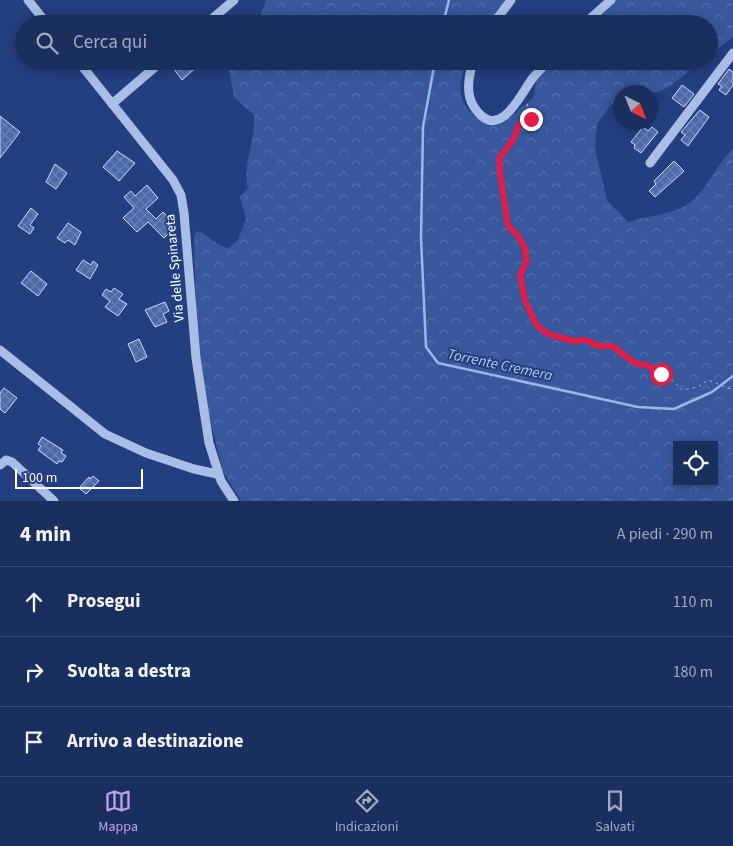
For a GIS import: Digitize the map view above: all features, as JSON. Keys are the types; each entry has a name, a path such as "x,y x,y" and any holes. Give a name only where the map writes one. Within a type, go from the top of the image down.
{"street":[{"path":"28,0 40,15"},
{"path":"216,15 234,0"},
{"path":"500,15 511,0"},
{"path":"594,15 611,0"},
{"path":"650,163 733,53"},
{"name":"Via delle Spinareta","path":"85,70 173,180 182,200 196,358 209,443 218,474 234,501"},
{"path":"112,104 152,70"},
{"path":"471,70 468,85 474,107 482,115 493,119 503,118 525,93 531,80 540,70"},
{"path":"0,350 105,434 146,453 194,469 218,474"},
{"path":"0,465 6,460 12,462 54,501"}],"path":[{"path":"525,93 531,119 519,124 514,138 499,159 508,226 518,236 525,248 526,263 520,275 525,301 537,326 548,334 573,341 586,340 598,346 612,346 635,363 648,366 673,380 682,390 698,387 708,380 733,390"}],"green space":[{"path":"266,0 505,0 495,15 260,15"},
{"path":"615,0 733,0 733,37 718,49 718,15 599,15"},
{"path":"229,70 464,70 461,95 464,103 474,115 487,123 496,125 504,122 534,97 536,81 547,70 691,70 669,87 658,92 658,85 613,85 613,104 597,124 595,148 607,200 628,222 685,206 704,188 733,149 733,501 241,501 223,471 206,403 197,338 194,235 198,231 229,248 238,240 246,218 240,197 248,188 247,170 254,115 234,97"}],"building":[{"path":"729,69 733,72 733,85 726,95 719,90 722,86 718,84"},
{"path":"175,70 193,70 182,80"},
{"path":"682,85 694,94 684,107 672,98"},
{"path":"700,110 709,117 688,146 681,140 685,135 681,132"},
{"path":"0,116 20,132 0,158"},
{"path":"641,130 656,130 658,132 641,153 634,148 635,145 631,142"},
{"path":"117,151 135,163 119,181 103,167"},
{"path":"674,161 684,171 655,197 649,191 656,184 654,181"},
{"path":"55,164 67,173 56,189 46,182"},
{"path":"147,185 158,198 146,209 156,219 163,212 176,226 164,238 148,222 137,232 123,218 134,208 124,197 131,191 135,196"},
{"path":"31,208 38,214 30,225 34,228 30,234 18,226"},
{"path":"68,223 81,232 75,245 68,240 65,243 57,238"},
{"path":"83,260 91,265 93,261 98,265 90,279 76,270"},
{"path":"31,271 47,284 38,296 21,283"},
{"path":"114,288 123,294 119,299 127,304 118,316 105,307 110,301 102,295 106,289 111,292"},
{"path":"165,302 169,311 163,314 167,322 155,327 145,310"},
{"path":"139,339 147,357 136,362 128,344"},
{"path":"4,388 17,398 5,413 0,409 0,393"},
{"path":"42,437 63,450 61,453 66,456 62,462 59,461 57,464 38,450 41,446 38,444"},
{"path":"93,476 99,481 86,494 79,488 89,477 90,479"}],"waterway":[{"name":"Torrente Cremera","path":"445,15 449,0"},
{"name":"Torrente Cremera","path":"433,70 423,127 421,238 426,347 438,363 638,407 674,409 712,392 733,376"}],"route":[{"path":"531,119 519,124 514,138 499,159 508,226 518,236 525,248 526,263 520,275 525,301 537,326 548,334 573,341 586,340 598,346 612,346 635,363 648,366 661,374"}]}
